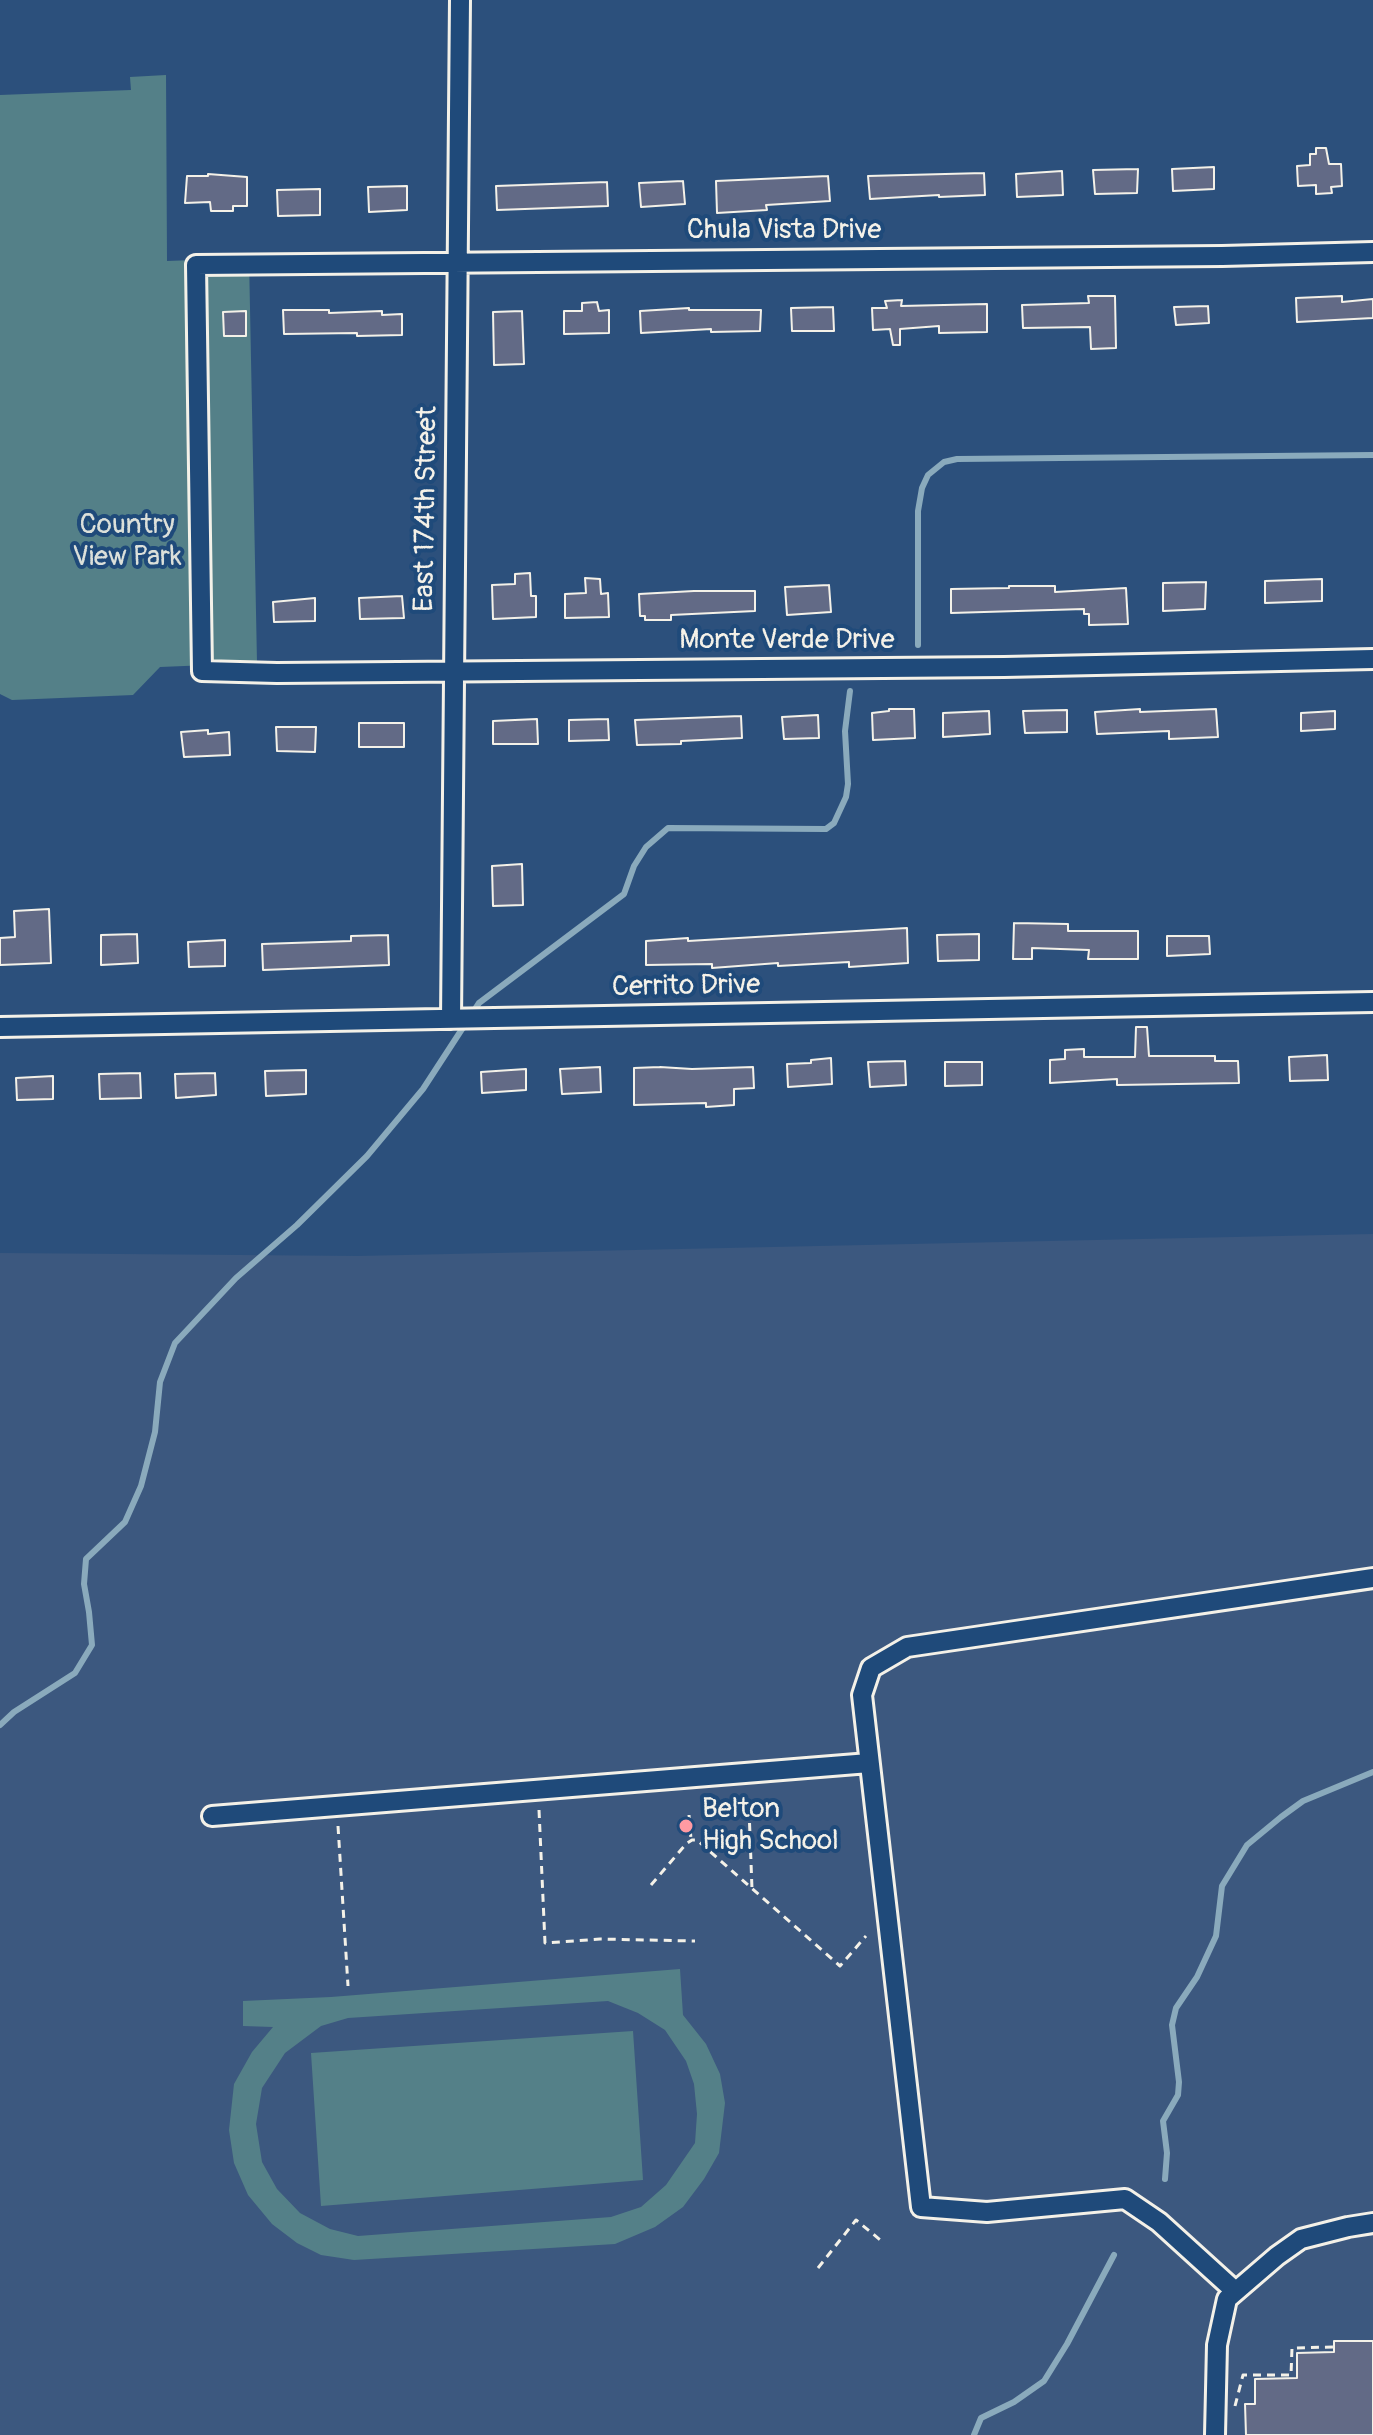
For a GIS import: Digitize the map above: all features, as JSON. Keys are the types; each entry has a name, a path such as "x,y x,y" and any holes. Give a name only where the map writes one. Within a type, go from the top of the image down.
{"street":[{"name":"East 174th Street","path":"451,1019 460,0"},
{"name":"Chula Vista Drive","path":"202,671 196,265 1373,252"},
{"name":"Monte Verde Drive","path":"202,671 1020,667 1373,659"},
{"name":"Cerrito Drive","path":"0,1027 1373,1002"},
{"path":"1235,2291 1159,2222 1125,2199 987,2212 921,2207 862,1695 871,1668 907,1647 1373,1578"},
{"path":"212,1816 869,1763"},
{"path":"1215,2435 1217,2345 1227,2299 1301,2239 1373,2223"}],"path":[{"path":"538,1790 545,1943 600,1939 695,1941"},
{"path":"336,1806 348,1986"},
{"path":"749,1809 752,1889"},
{"path":"651,1885 692,1840 689,1815"},
{"path":"692,1840 697,1840 840,1966 866,1936"},
{"path":"818,2268 856,2220 884,2243"},
{"path":"1232,2418 1243,2375 1291,2375 1292,2348 1334,2347"}],"shaded area":[{"name":"Belton High School","path":"1373,1234 1373,2435 0,2435 0,1253 358,1256"}],"green space":[{"name":"Country View Park","path":"166,75 167,261 249,258 257,663 160,667 133,695 12,700 0,694 0,95 131,90 130,77"},
{"path":"680,1969 683,2015 706,2044 720,2074 725,2103 719,2153 683,2207 655,2227 615,2244 354,2260 321,2255 297,2243 272,2224 248,2195 234,2163 229,2130 234,2084 252,2052 273,2027 243,2026 243,2001 331,1997","holes":["608,2001 638,2013 665,2030 686,2061 694,2084 697,2114 695,2143 666,2185 641,2207 611,2217 358,2236 330,2229 300,2213 277,2189 262,2162 256,2124 262,2088 285,2053 321,2026 348,2018"]},
{"path":"633,2031 643,2180 321,2206 311,2053"}],"building":[{"path":"1316,148 1326,148 1329,164 1341,164 1342,186 1331,187 1332,193 1316,194 1316,185 1298,186 1297,166 1310,165 1310,154 1316,154"},
{"path":"1214,167 1214,189 1173,191 1172,169"},
{"path":"1138,169 1137,193 1095,194 1093,170"},
{"path":"1062,171 1063,195 1017,197 1016,174"},
{"path":"984,173 985,195 870,199 868,176"},
{"path":"187,176 247,177 247,206 233,206 233,211 211,211 210,202 185,203"},
{"path":"828,176 830,201 766,205 767,210 717,213 716,181"},
{"path":"683,181 685,204 641,207 639,183"},
{"path":"607,182 608,206 497,210 496,186"},
{"path":"407,186 407,210 369,212 368,187"},
{"path":"320,189 320,215 278,216 277,190"},
{"path":"1088,296 1115,296 1116,348 1091,349 1090,327 1023,328 1022,305 1089,303"},
{"path":"1342,296 1342,302 1373,299 1373,318 1297,322 1296,298"},
{"path":"902,300 901,306 987,304 987,332 939,333 939,326 900,329 900,345 893,345 890,329 873,330 872,308 887,308 885,301"},
{"path":"597,302 599,311 609,310 609,333 564,334 564,311 582,311 582,303"},
{"path":"1208,306 1209,323 1176,325 1174,307"},
{"path":"833,307 834,331 792,331 791,308"},
{"path":"689,308 761,310 760,331 711,332 711,329 641,333 640,311"},
{"path":"283,310 402,314 402,335 284,334"},
{"path":"246,311 246,336 224,336 223,312"},
{"path":"522,311 524,364 494,365 493,312"},
{"path":"530,573 531,596 536,596 536,617 493,619 492,585 515,584 515,574"},
{"path":"585,578 600,579 601,594 608,593 609,617 565,618 565,594 586,593"},
{"path":"1322,579 1322,601 1265,603 1265,581"},
{"path":"1206,582 1205,609 1163,611 1163,583"},
{"path":"829,585 831,612 787,615 785,587"},
{"path":"1055,586 1055,592 1126,588 1128,624 1089,625 1089,614 1084,614 1084,609 951,613 951,589"},
{"path":"755,591 755,611 671,615 671,620 645,620 645,616 640,616 639,594"},
{"path":"402,596 404,618 360,619 359,598"},
{"path":"315,598 315,621 274,622 273,602"},
{"path":"914,709 915,738 873,740 872,713"},
{"path":"1140,709 1140,712 1216,709 1218,737 1169,739 1169,731 1097,734 1095,712"},
{"path":"1067,710 1067,732 1025,733 1023,711"},
{"path":"989,711 990,734 943,737 943,713"},
{"path":"1335,711 1335,729 1301,731 1301,713"},
{"path":"818,715 819,738 784,739 782,717"},
{"path":"741,716 742,738 637,745 635,720"},
{"path":"537,719 538,744 493,744 493,721"},
{"path":"608,719 609,740 569,741 569,720"},
{"path":"359,723 404,723 404,747 359,747"},
{"path":"276,727 316,727 315,752 277,751"},
{"path":"208,730 208,734 229,732 230,755 184,757 181,732"},
{"path":"522,864 523,905 493,906 492,866"},
{"path":"49,909 51,963 0,965 0,938 15,937 14,911"},
{"path":"1014,923 1068,924 1068,931 1138,931 1138,959 1088,959 1089,950 1032,948 1032,959 1013,959"},
{"path":"907,928 908,963 849,967 849,962 712,968 712,964 646,965 646,941"},
{"path":"137,934 138,963 101,965 101,935"},
{"path":"979,934 979,960 938,961 937,935"},
{"path":"388,935 389,965 263,970 262,944 351,941 351,936"},
{"path":"1167,936 1209,936 1210,954 1167,956"},
{"path":"225,940 225,966 189,967 188,942"},
{"path":"1136,1027 1147,1027 1149,1056 1215,1056 1215,1061 1238,1061 1239,1083 1117,1085 1117,1079 1050,1083 1050,1060 1065,1059 1065,1050 1084,1049 1084,1057 1135,1057"},
{"path":"1327,1055 1328,1080 1290,1081 1289,1057"},
{"path":"831,1058 832,1084 788,1087 787,1064"},
{"path":"905,1061 906,1085 870,1087 868,1062"},
{"path":"945,1062 982,1062 982,1085 945,1086"},
{"path":"600,1067 601,1092 562,1094 560,1069"},
{"path":"753,1067 754,1088 734,1089 734,1105 634,1105 634,1068"},
{"path":"526,1069 526,1090 482,1093 481,1072"},
{"path":"306,1070 306,1094 266,1096 265,1071"},
{"path":"140,1073 141,1098 100,1099 99,1074"},
{"path":"215,1073 216,1095 176,1098 175,1074"},
{"path":"53,1076 53,1099 17,1100 16,1078"},
{"path":"1334,2341 1373,2341 1373,2435 1246,2435 1245,2404 1255,2404 1255,2379 1297,2378 1297,2353 1334,2352"}],"waterway":[{"path":"918,645 918,511 928,475 944,462 957,459 1373,455"},
{"path":"0,1725 14,1712 75,1673 92,1645 84,1584 86,1559 125,1522 141,1486 155,1432 160,1382 175,1343 236,1278 297,1225 367,1156 423,1089 479,1003 624,894 634,866 646,847 668,828 826,829 834,823 846,797 848,784 845,731 850,691"},
{"path":"1165,2179 1167,2153 1163,2121 1178,2095 1179,2082 1172,2025 1176,2008 1197,1977 1216,1936 1222,1886 1247,1845 1281,1817 1303,1801 1373,1772"},
{"path":"974,2435 981,2418 1014,2402 1044,2381 1114,2255"}],"place":[{"name":"Belton High School","path":"686,1826"}]}
